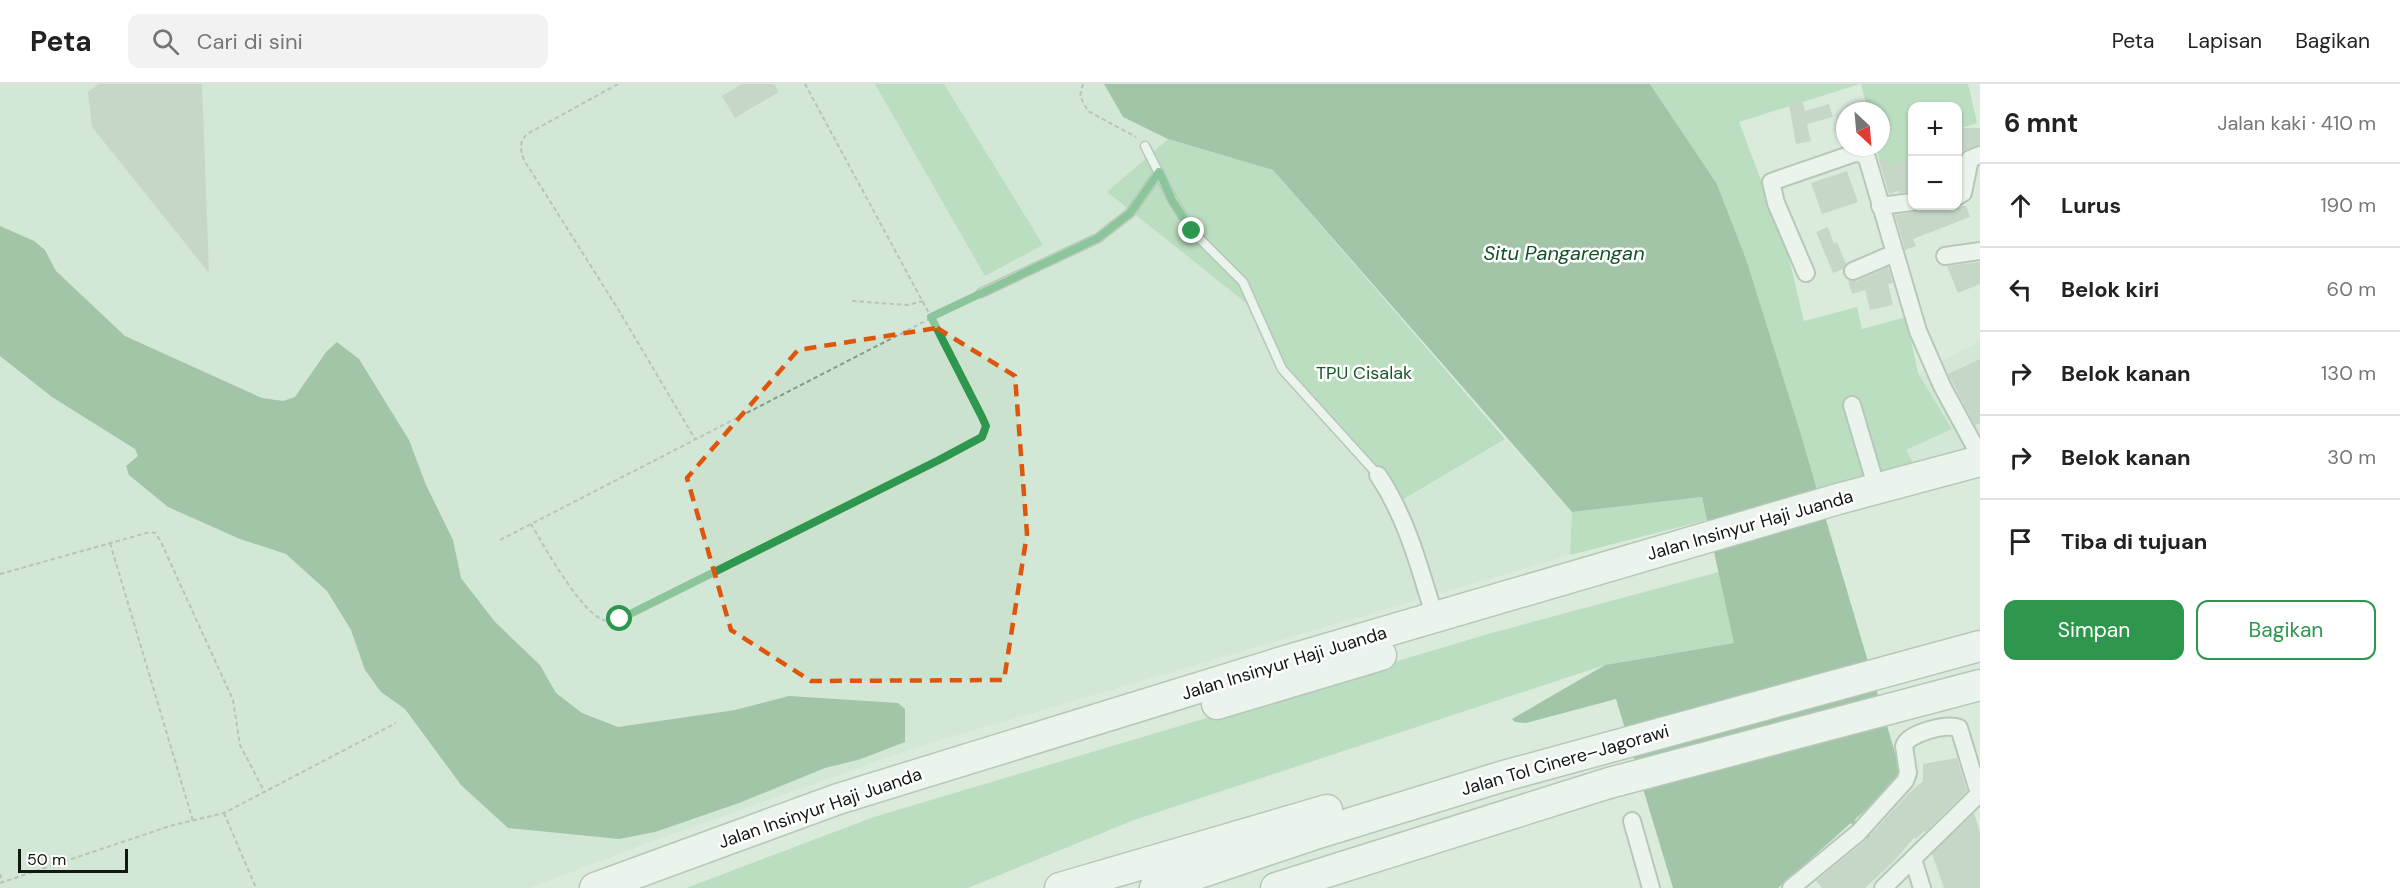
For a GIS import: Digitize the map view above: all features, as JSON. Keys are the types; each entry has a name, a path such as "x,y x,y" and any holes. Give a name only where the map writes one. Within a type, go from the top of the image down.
{"highway":[{"name":"Jalan Insinyur Haji Juanda","path":"1838,509 1877,489 1980,459"},
{"name":"Jalan Insinyur Haji Juanda","path":"595,888 838,800 1296,669 1838,509 1980,479"},
{"name":"Jalan Insinyur Haji Juanda","path":"654,888 834,821 1296,669 1435,618 1670,559"},
{"name":"Jalan Tol Cinere–Jagorawi","path":"1155,888 1504,776 1980,646"},
{"name":"Jalan Tol Cinere–Jagorawi","path":"1276,888 1609,783 1980,685"},
{"path":"1060,888 1331,809 1504,776"},
{"path":"1334,888 1492,821"}],"street":[{"path":"1806,273 1776,203 1771,182 1855,153 1863,154 1868,158 1880,206 1928,355 1980,459"},
{"path":"1962,194 1970,159 1980,155"},
{"path":"1880,206 1908,202"},
{"path":"1945,256 1980,251"},
{"path":"1853,271 1895,253"},
{"path":"1852,405 1877,489"},
{"path":"1378,475 1390,492 1402,519 1435,618"},
{"path":"1791,888 1863,828 1905,781 1908,775 1904,742 1916,735 1954,726 1961,732 1978,787 1904,871 1883,888"},
{"path":"1632,821 1651,888"},
{"path":"1904,871 1922,888"}],"lane":[{"path":"1145,146 1172,200 1192,231 1243,282 1282,369 1378,475"},
{"path":"981,293 1098,238 1130,213 1159,172"}],"path":[{"path":"618,84 527,134 521,141 520,148 524,160 618,309 695,439"},
{"path":"531,524 557,569 591,612 603,620 610,621 620,619 982,437 986,426 931,317 805,84"},
{"path":"1083,84 1080,96 1088,111 1136,137 1145,146"},
{"path":"500,540 981,293"},
{"path":"852,301 908,305 922,301"},
{"path":"0,574 150,532 154,533 160,540 233,700 240,745 265,793"},
{"path":"110,543 194,821"},
{"path":"0,874 1,883 170,826 224,813 396,723"},
{"path":"224,813 256,888"}],"highlighted area":[{"path":"937,328 1015,376 1027,534 1004,680 811,681 731,630 687,478 798,350"}],"shaded area":[{"path":"0,84 1104,84 1123,117 1168,139 1107,192 1246,303 1268,351 1318,417 1378,476 1397,503 1505,439 1572,512 1570,555 920,746 634,848 530,888 0,888"},
{"path":"1980,341 1980,461 1920,475 1906,450 1952,429 1918,373"}],"green space":[{"path":"875,84 944,84 1043,245 985,276"},
{"path":"1650,84 1860,84 1739,122 1786,246 1804,321 1857,307 1862,329 1906,317 1918,373 1952,429 1906,450 1920,475 1820,498 1746,259 1717,184"},
{"path":"1861,84 1968,84 1977,123 1962,128 1962,102 1908,102 1908,164 1882,171 1878,156 1890,156 1890,102 1866,102"},
{"name":"TPU Cisalak","path":"1168,139 1273,170 1505,439 1397,503 1378,476 1318,417 1268,351 1246,303 1107,192"},
{"path":"1702,497 1707,520 1570,555 1572,512"},
{"path":"1719,572 1734,643 1605,665 1134,820 968,888 686,888 874,817 1488,634"}],"water":[{"name":"Situ Pangarengan","path":"1104,84 1650,84 1717,184 1746,259 1798,425 1898,763 1899,773 1888,790 1778,888 1673,888 1616,699 1526,723 1515,722 1512,719 1605,665 1734,643 1702,497 1572,512 1273,170 1168,139 1123,117"},
{"path":"0,226 34,241 45,250 56,271 125,336 262,398 283,401 295,397 326,352 337,342 359,359 409,440 426,485 453,540 461,578 495,622 540,665 556,693 582,713 618,727 735,710 789,696 898,703 905,709 905,742 861,759 825,768 739,803 655,832 619,839 508,828 461,785 405,709 381,692 365,670 351,630 327,591 286,554 240,539 168,507 129,475 126,466 138,456 135,449 52,397 0,356"}],"building":[{"path":"99,84 202,84 209,273 92,127 88,92"},
{"path":"742,84 774,84 779,92 735,118 722,96"},
{"path":"1803,102 1805,111 1829,104 1833,117 1807,124 1811,141 1796,144 1789,105"},
{"path":"1962,128 1980,128 1980,145 1962,152"},
{"path":"1886,159 1888,166 1908,159 1908,192 1899,193 1898,191 1889,194 1879,161"},
{"path":"1847,171 1858,202 1822,214 1811,183"},
{"path":"1962,206 1966,206 1970,217 1913,239 1916,246 1905,250 1895,215 1917,210 1962,210"},
{"path":"1828,227 1834,244 1837,242 1846,264 1843,269 1833,273 1816,232"},
{"path":"1980,262 1980,284 1958,293 1947,266"},
{"path":"1888,267 1893,283 1888,284 1893,305 1870,310 1865,290 1852,294 1848,280 1857,281"},
{"path":"1980,359 1980,423 1975,425 1948,374"},
{"path":"1957,758 1967,791 1925,832 1916,839 1914,838 1865,888 1822,888 1816,881 1865,841 1923,781 1923,764"},
{"path":"1974,813 1980,832 1980,888 1944,888 1932,854"}],"waterway":[{"path":"1853,822 1873,841"}],"route":[{"path":"620,619 982,437 986,432 986,426 931,317 1098,238 1130,213 1159,172 1172,200 1192,231"}]}
